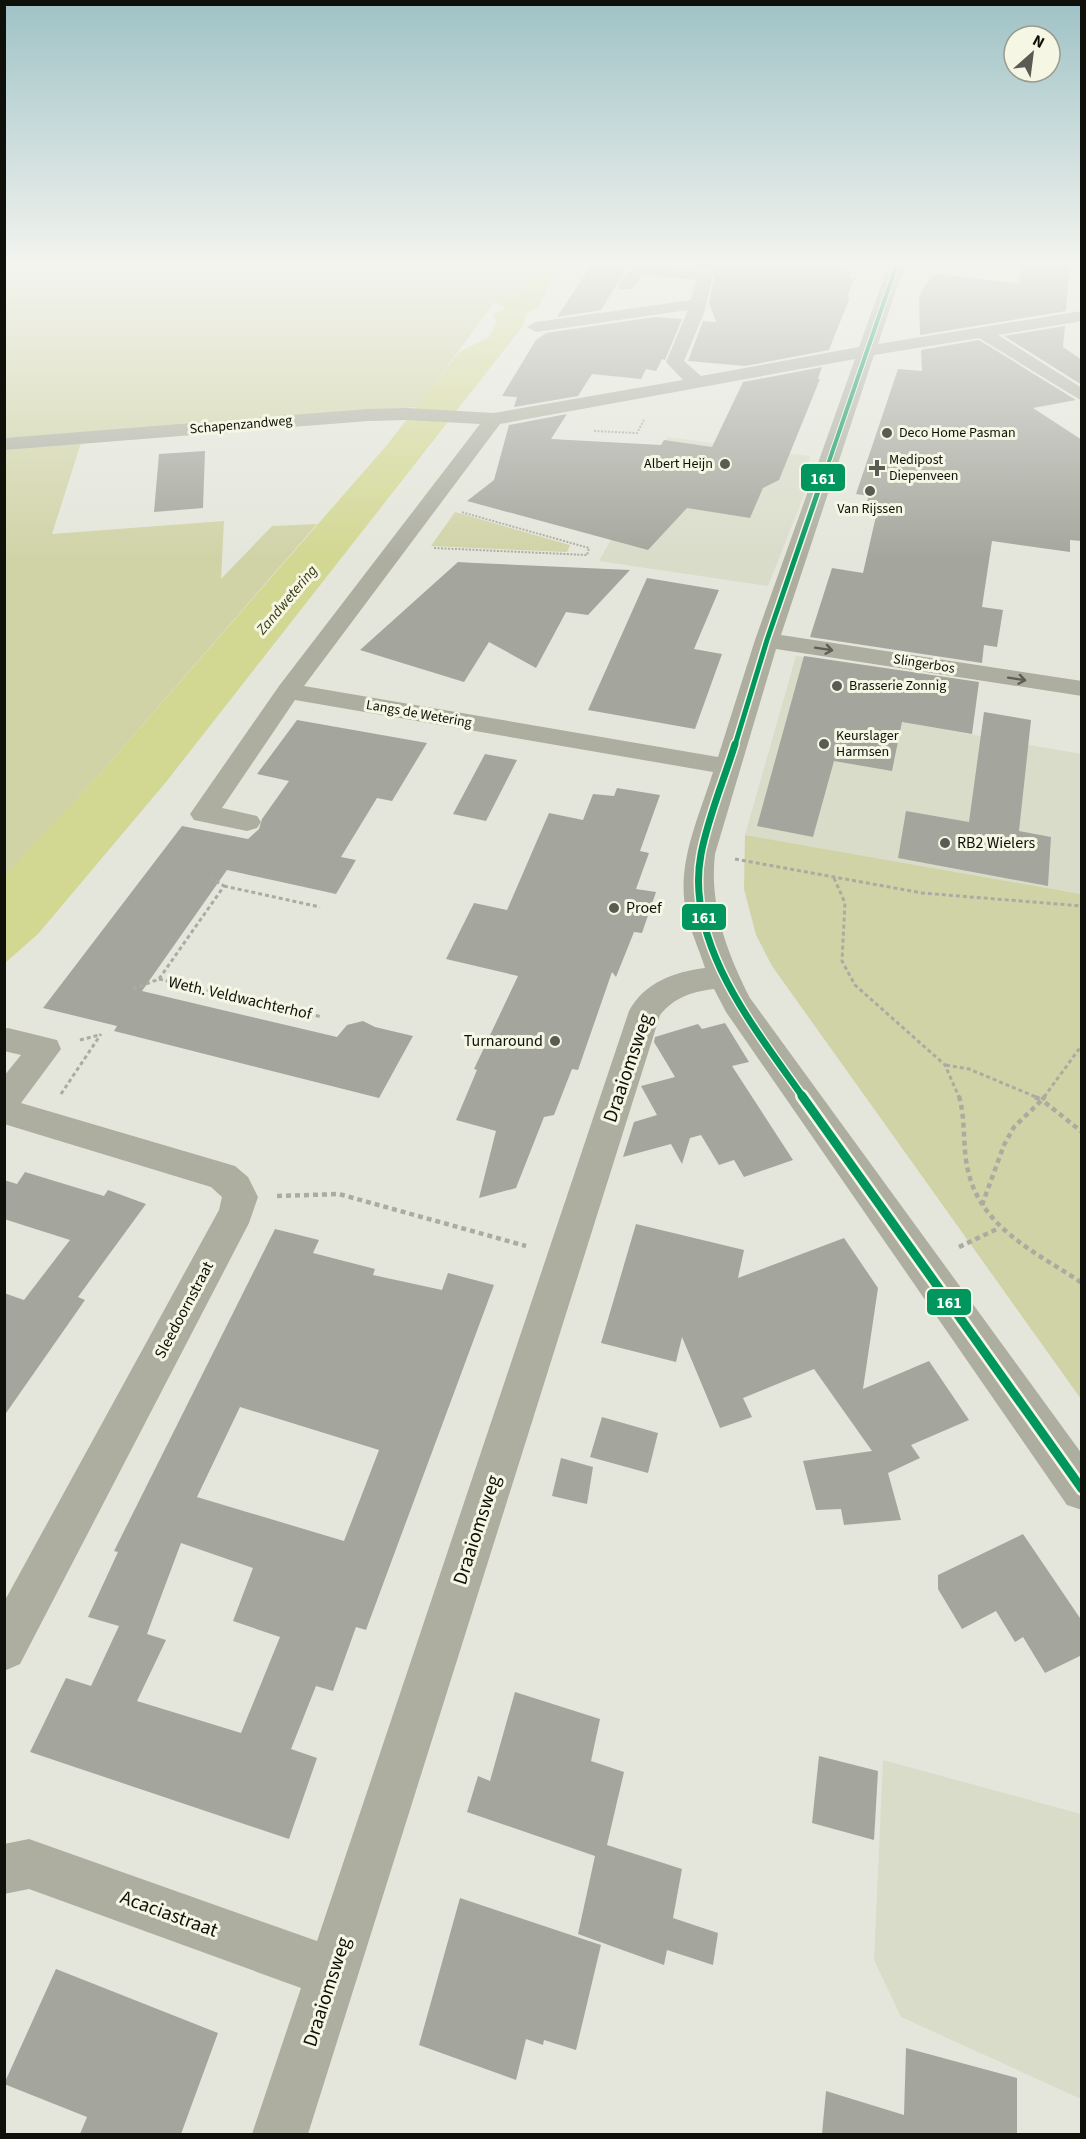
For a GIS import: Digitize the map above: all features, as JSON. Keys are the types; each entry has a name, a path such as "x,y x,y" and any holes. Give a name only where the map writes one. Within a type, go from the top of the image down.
{"street":[{"path":"676,361 697,383"},
{"name":"Schapenzandweg","path":"4,444 406,414 494,419 815,361"},
{"path":"864,361 766,640 701,854 698,878 701,911 724,977 737,1004 1082,1490"},
{"path":"1027,361 1082,396"},
{"path":"247,822 204,814 288,691 494,419"},
{"name":"Slingerbos","path":"766,640 1082,689"},
{"name":"Langs de Wetering","path":"288,691 728,767"},
{"name":"Draaiomsweg","path":"280,2134 567,1257 645,1011 657,995 670,987 690,981 724,977"},
{"path":"4,1100 45,1049 8,1040"},
{"path":"4,1112 223,1176 234,1186 240,1197"},
{"name":"Sleedoornstraat","path":"4,1647 236,1212 240,1197"},
{"name":"Acaciastraat","path":"4,1869 29,1864 333,1973"}],"path":[{"path":"397,547 587,555 589,548 429,503"},
{"path":"701,854 922,893 1082,906"},
{"path":"834,878 845,903 842,961 855,985 945,1065 957,1088 963,1111 966,1162 982,1205 999,1228 1082,1283"},
{"path":"212,879 224,886 320,907"},
{"name":"Weth. Veldwachterhof","path":"133,989 159,979 224,886"},
{"name":"Weth. Veldwachterhof","path":"159,979 322,1017"},
{"path":"42,1123 101,1034"},
{"path":"982,1205 1014,1127 1042,1101 1082,1045"},
{"path":"945,1065 969,1069 1042,1101 1082,1132"},
{"path":"240,1197 339,1194 567,1257"},
{"path":"950,1251 999,1228"}],"shaded area":[{"path":"5,361 451,361 417,407 5,438"},
{"path":"668,437 810,456 806,490 768,586 599,561"},
{"path":"81,443 52,534 224,521 221,579 272,526 317,524 98,776 5,876 5,449"},
{"path":"455,512 570,545 567,552 431,546"},
{"path":"796,656 911,672 907,690 913,724 1081,754 1081,894 745,835"},
{"path":"745,835 1081,894 1081,1399 772,966 756,935 744,889"},
{"path":"883,1760 1081,1814 1081,2099 901,2017 874,1960"}],"water":[{"name":"Zandwetering","path":"452,361 496,361 166,782 38,934 5,963 4,876 98,776 387,445"}],"building":[{"path":"523,361 661,361 656,371 646,369 641,379 592,374 578,396 514,407 517,397 502,396"},
{"path":"688,361 772,361 745,366"},
{"path":"922,361 1013,361 1076,400 1033,408 1082,440 1082,541 1070,540 1070,552 992,541 982,607 1003,610 997,647 984,645 982,663 810,637 832,568 863,573 879,503 867,501 869,496 856,494 898,369 922,371"},
{"path":"1044,361 1082,361 1082,385"},
{"path":"822,367 818,379 820,379 779,480 763,488 750,518 687,508 648,550 467,501 494,480 509,425 567,414 551,439 661,445 664,440 712,447 743,382"},
{"path":"205,451 203,508 154,512 159,454"},
{"path":"458,562 630,570 588,615 566,612 536,668 489,642 464,682 360,650"},
{"path":"647,578 719,590 694,649 722,654 695,729 588,710"},
{"path":"804,656 979,682 972,734 902,722 892,771 834,761 813,837 757,826"},
{"path":"984,712 1031,720 1019,831 1051,837 1048,886 898,858 906,811 969,822"},
{"path":"297,720 427,743 392,801 377,798 341,857 356,860 336,894 227,870 142,991 337,1037 347,1025 363,1021 375,1027 413,1036 379,1098 114,1031 117,1026 43,1008 182,826 248,839 259,829 262,819 289,781 257,774"},
{"path":"485,754 517,760 486,821 453,814"},
{"path":"617,788 660,795 640,851 649,853 636,889 656,892 642,933 634,932 616,977 612,972 578,1070 572,1069 554,1115 544,1117 516,1188 479,1198 496,1131 456,1120 477,1070 474,1069 518,976 446,959 474,903 507,910 549,813 583,820 593,794 614,796"},
{"path":"725,1023 749,1062 732,1066 793,1160 744,1177 734,1160 719,1165 701,1135 690,1138 682,1164 671,1144 623,1157 634,1122 657,1115 641,1086 675,1077 654,1042 655,1037 698,1024 702,1029"},
{"path":"25,1172 104,1196 108,1190 146,1204 78,1297 85,1300 4,1416 4,1293 24,1300 70,1240 4,1219 4,1180 17,1184"},
{"path":"636,1224 744,1250 738,1278 844,1238 878,1288 863,1389 929,1361 969,1420 911,1445 920,1458 888,1473 901,1520 844,1525 841,1509 816,1510 803,1461 872,1451 814,1369 743,1398 752,1417 720,1428 682,1337 676,1362 601,1343"},
{"path":"275,1229 319,1240 313,1253 375,1269 373,1275 442,1290 448,1273 494,1285 366,1630 356,1627 333,1691 316,1686 291,1749 317,1758 289,1839 30,1752 66,1678 91,1686 119,1626 88,1617 118,1552 114,1551","holes":["240,1407 379,1450 344,1541 197,1497","181,1543 253,1568 233,1621 280,1637 241,1733 137,1701 166,1640 147,1634"]},
{"path":"602,1417 658,1433 648,1473 590,1457"},
{"path":"561,1458 593,1467 587,1504 552,1496"},
{"path":"1023,1534 1082,1621 1082,1655 1045,1673 1023,1637 1015,1642 996,1611 962,1629 938,1589 938,1575"},
{"path":"515,1692 600,1719 591,1761 624,1772 607,1845 682,1869 673,1918 718,1933 713,1965 667,1950 664,1965 578,1934 595,1856 467,1812 478,1776 490,1781"},
{"path":"819,1756 878,1771 874,1840 812,1823"},
{"path":"460,1898 601,1945 576,2050 544,2040 543,2045 526,2039 516,2080 419,2045"},
{"path":"56,1969 218,2033 181,2134 80,2134 87,2117 4,2084"},
{"path":"906,2048 1017,2078 1017,2134 822,2134 826,2091 904,2115"}],"transit line":[{"name":"161","path":"863,361 767,640 701,854 700,893 703,913 714,950 737,1004 1082,1489"}],"place":[{"name":"Deco Home Pasman","path":"887,433"},
{"name":"Albert Heijn","path":"725,464"},
{"name":"Medipost Diepenveen","path":"877,468"},
{"name":"Van Rijssen","path":"870,491"},
{"name":"Brasserie Zonnig","path":"837,686"},
{"name":"Keurslager Harmsen","path":"824,744"},
{"name":"RB2 Wielers","path":"945,843"},
{"name":"Proef","path":"614,908"},
{"name":"Turnaround","path":"555,1041"}]}
